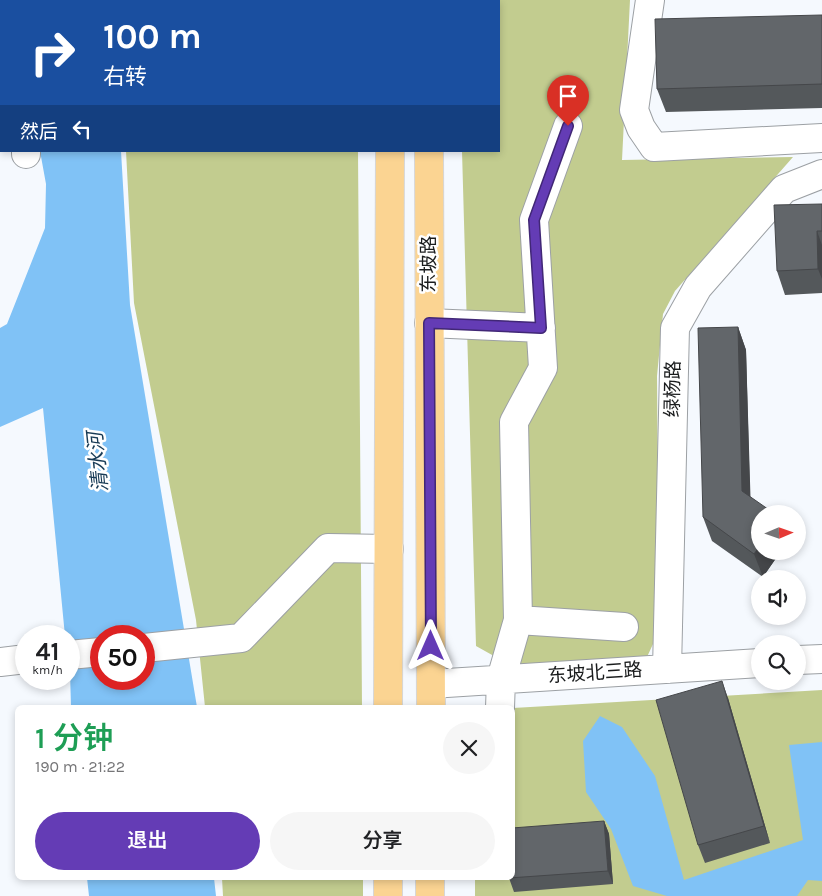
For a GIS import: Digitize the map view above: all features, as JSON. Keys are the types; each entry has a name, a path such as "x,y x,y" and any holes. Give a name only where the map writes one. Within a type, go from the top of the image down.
{"main road":[{"name":"东坡路","path":"388,705 390,152"},
{"name":"东坡路","path":"428,152 431,696"},
{"path":"388,880 388,896"},
{"path":"430,880 430,896"}],"street":[{"path":"650,0 634,110 641,128 654,147 822,138"},
{"path":"500,705 501,679 518,620 514,422 543,368 534,220 568,126"},
{"name":"绿杨路","path":"667,669 675,328 698,287 784,189 822,174"},
{"path":"429,323 541,328"},
{"path":"155,647 241,638 328,548 389,549"},
{"path":"518,620 624,627"},
{"path":"806,660 822,659"},
{"path":"0,662 15,660"},
{"name":"东坡北三路","path":"431,696 501,679 751,664"}],"green space":[{"path":"500,0 630,0 622,160 793,157 675,291 663,314 657,376 659,631 647,657 512,666 476,646 462,152 500,152"},
{"path":"126,152 358,152 362,705 205,705 196,620 134,303"},
{"path":"822,690 822,896 475,896 475,880 515,880 515,708"},
{"path":"222,880 363,880 363,896 223,896"}],"water":[{"name":"清水河","path":"40,152 121,152 130,305 197,705 71,705 71,690 80,690 80,625 64,625 43,408 0,427 0,328 7,324 45,228 46,184"},
{"path":"600,716 622,727 655,776 684,880 803,840 789,745 822,742 822,881 808,880 797,896 667,896 633,886 611,829 586,792 583,741"},
{"path":"87,880 214,880 216,896 89,896"}],"building":[{"path":"822,15 822,84 657,89 655,19"},
{"path":"822,204 822,231 817,231 818,269 777,271 774,205"},
{"path":"738,327 742,491 762,505 751,505 751,552 703,517 698,328"},
{"path":"722,681 764,826 698,845 656,700"},
{"path":"604,821 608,871 515,878 515,828"}],"route":[{"path":"431,646 429,323 541,328 534,220 568,126"}]}
